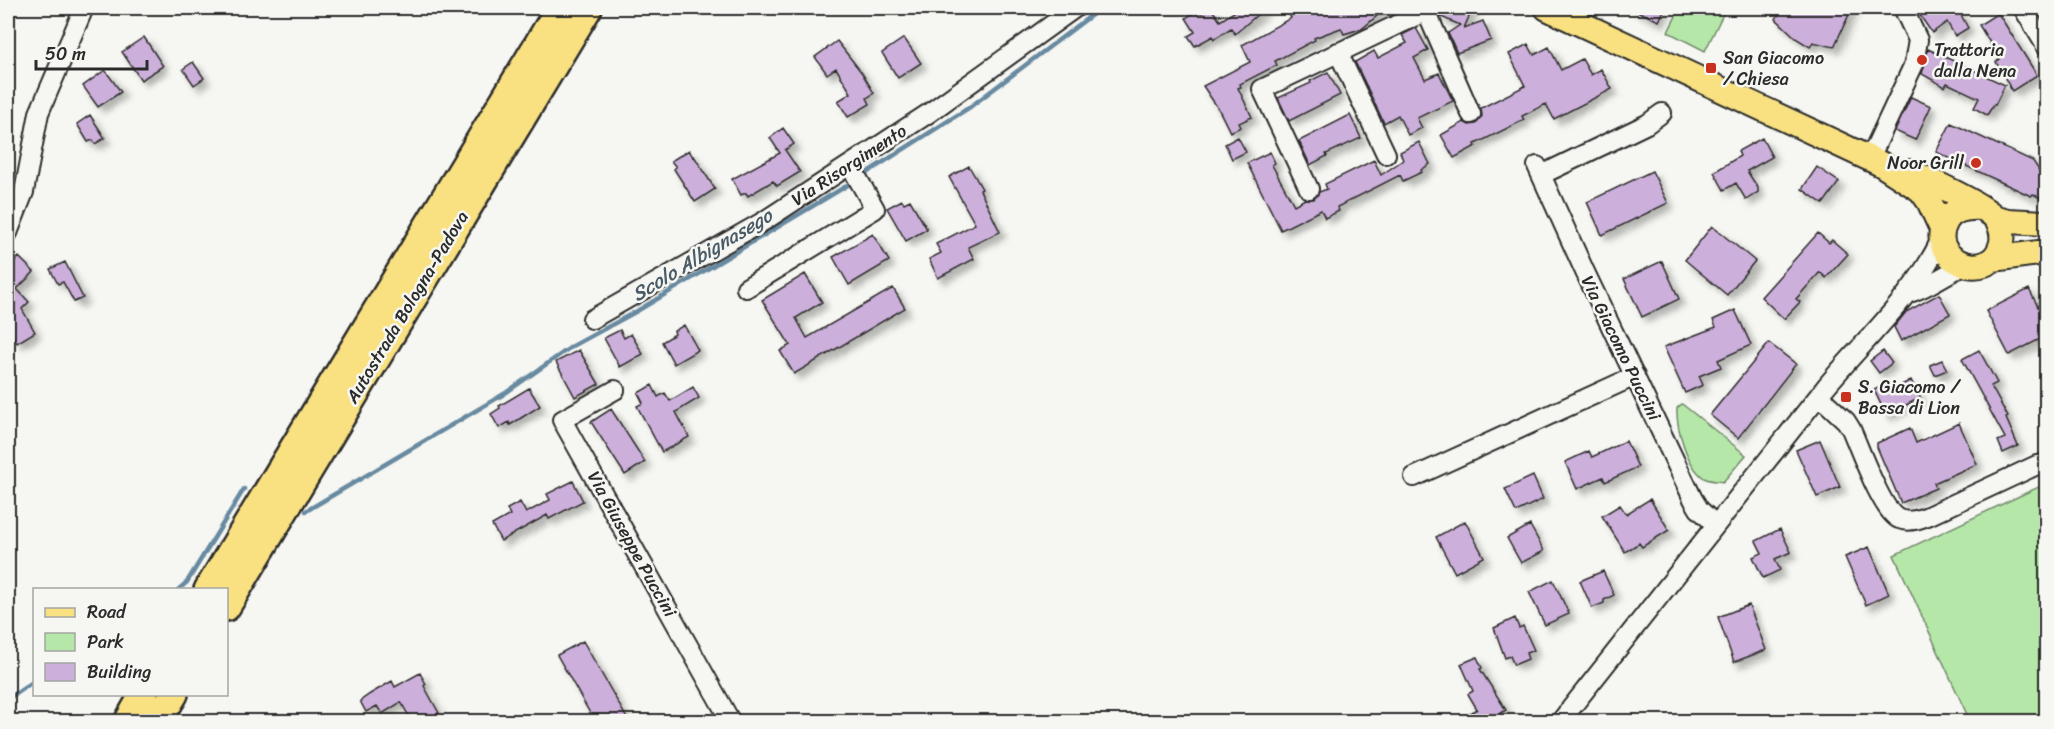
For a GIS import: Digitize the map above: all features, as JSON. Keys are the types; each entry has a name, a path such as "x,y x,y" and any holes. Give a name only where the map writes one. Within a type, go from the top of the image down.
{"highway":[{"name":"Autostrada Bologna-Padova","path":"209,588 560,8"},
{"name":"Autostrada Bologna-Padova","path":"228,604 588,8"},
{"path":"128,722 143,696"},
{"path":"158,722 173,696"}],"main road":[{"path":"1547,8 1876,161 1932,181 1989,213 2003,237 2001,248 1993,259"},
{"path":"1876,161 1921,190 1929,201 1942,234 1943,247 1949,256 1958,262 1981,265 1993,259 2046,252"},
{"path":"1942,234 1947,219 1957,210 1969,207 2008,221 2041,220"}],"street":[{"path":"8,233 24,192 39,113 84,8"},
{"name":"Via Risorgimento","path":"592,319 764,221 855,174 1075,8"},
{"path":"1876,161 1914,64 1918,40 1903,8"},
{"path":"2023,8 2046,46"},
{"path":"1309,189 1262,88 1427,9 1471,114"},
{"path":"1338,52 1386,154"},
{"name":"Via Giacomo Puccini","path":"1662,113 1647,124 1539,171 1693,499 1699,509 1715,524"},
{"path":"746,288 875,209 855,174"},
{"path":"1560,722 1818,396 1908,293 1927,267 1942,234"},
{"path":"1908,293 1920,290 1935,280 1968,265"},
{"path":"1414,477 1635,376"},
{"name":"Via Giuseppe Puccini","path":"615,390 562,420 731,722"},
{"path":"1818,396 1851,429 1884,504 1892,514 1905,521 1914,521 1930,515 2037,465 2046,463"}],"green space":[{"path":"1680,8 1726,8 1705,51 1668,32"},
{"path":"1682,404 1746,455 1723,482 1704,478 1692,465 1684,446 1677,416 1677,408"},
{"path":"2043,485 2046,493 2046,721 1970,721 1894,555"}],"building":[{"path":"1211,8 1220,21 1240,8 1265,8 1235,34 1231,28 1214,39 1213,36 1195,46 1188,36 1195,32 1186,18 1198,10 1201,13"},
{"path":"1286,8 1386,8 1363,28 1344,34 1341,28 1314,38 1315,40 1275,61 1277,65 1240,84 1241,87 1238,88 1252,117 1239,123 1241,127 1230,132 1203,86 1250,62 1242,45 1291,18"},
{"path":"1439,8 1473,8 1464,28 1483,21 1491,40 1457,53 1448,33 1460,25 1441,17"},
{"path":"1630,8 1665,8 1659,21"},
{"path":"1782,8 1852,8 1834,47 1813,42 1810,47 1797,39 1776,19"},
{"path":"1915,8 1950,8 1954,14 1959,11 1968,28 1955,36 1947,22 1932,33"},
{"path":"1998,13 2037,75 2012,91 1996,62 2000,59 1979,25"},
{"path":"1416,28 1428,50 1414,58 1425,79 1439,73 1453,101 1417,118 1422,128 1408,135 1398,115 1384,123 1355,62 1374,51 1378,58 1407,43 1402,35"},
{"path":"144,37 163,66 141,80 122,52"},
{"path":"904,38 921,63 898,78 882,53"},
{"path":"837,41 862,73 874,93 867,98 870,104 848,117 838,101 851,93 836,68 827,74 815,57"},
{"path":"1528,44 1534,55 1549,47 1561,70 1582,59 1591,75 1601,69 1612,89 1554,119 1546,104 1522,116 1524,120 1475,144 1476,146 1454,158 1441,135 1464,122 1469,125 1476,124 1482,116 1481,108 1525,86 1509,54"},
{"path":"1928,49 2005,85 1987,115 1974,108 1979,98 1947,83 1945,87 1922,74"},
{"path":"193,62 204,78 194,85 183,69"},
{"path":"105,70 121,92 98,107 83,86"},
{"path":"1328,72 1340,95 1289,121 1278,98 1311,83 1310,81"},
{"path":"1911,97 1931,106 1915,140 1895,131"},
{"path":"90,115 105,138 95,144 93,140 88,142 77,124"},
{"path":"1350,115 1361,138 1326,154 1327,156 1310,165 1299,141"},
{"path":"1951,123 2033,161 2046,181 2046,201 1936,152"},
{"path":"783,128 794,144 785,150 800,172 777,186 773,181 748,196 746,193 741,195 732,179 780,153 770,138"},
{"path":"1238,137 1246,152 1232,159 1225,144"},
{"path":"1762,138 1772,157 1747,171 1758,188 1758,192 1746,200 1736,183 1724,190 1714,172 1740,156 1738,151"},
{"path":"1419,142 1430,164 1421,170 1422,172 1403,181 1400,175 1337,207 1339,211 1325,218 1321,210 1281,230 1247,163 1270,152 1275,163 1272,165 1294,205 1305,199 1314,199 1319,192 1327,189 1325,184 1374,160 1381,175 1403,160 1400,152"},
{"path":"689,150 715,189 695,202 671,161"},
{"path":"969,166 982,189 980,190 1000,232 968,247 974,259 938,278 929,259 941,253 936,244 975,224 949,177"},
{"path":"1817,167 1839,182 1823,204 1802,189"},
{"path":"1652,171 1668,203 1602,235 1587,202"},
{"path":"902,200 904,203 910,200 927,229 906,241 887,208"},
{"path":"1712,226 1755,261 1727,295 1685,260"},
{"path":"1818,233 1829,243 1832,240 1848,254 1826,278 1820,272 1796,299 1800,302 1784,319 1761,297"},
{"path":"873,234 889,261 849,285 833,257"},
{"path":"19,257 34,272 17,289 29,302 22,309 35,332 17,343 8,326 8,268"},
{"path":"1662,261 1679,299 1642,317 1624,279"},
{"path":"65,262 83,298 74,302 63,282 58,284 50,269"},
{"path":"805,274 822,302 796,318 807,338 893,288 905,308 794,374 780,351 790,345 762,300"},
{"path":"2029,289 2046,323 2046,336 2009,355 1986,311"},
{"path":"1939,294 1950,314 1901,341 1894,327 1906,312"},
{"path":"1735,310 1751,345 1718,360 1721,367 1699,376 1703,385 1685,393 1664,347 1716,327 1713,320"},
{"path":"684,325 698,350 674,364 662,342"},
{"path":"620,330 624,338 631,334 643,354 620,367 604,338"},
{"path":"1769,343 1796,364 1738,438 1710,415"},
{"path":"579,350 599,384 575,397 556,362"},
{"path":"1979,350 1997,383 1991,386 2008,417 2006,418 2018,446 2003,453 1998,441 2005,438 1962,359"},
{"path":"1883,351 1892,363 1879,373 1870,361"},
{"path":"1942,360 1947,370 1935,375 1930,365"},
{"path":"1911,380 1920,398 1886,415 1874,390 1886,384 1890,391"},
{"path":"652,385 658,397 665,393 670,401 693,387 699,398 676,412 689,437 662,452 637,406 643,403 638,393"},
{"path":"529,388 540,406 510,425 509,422 499,428 491,414 500,408 499,406"},
{"path":"611,409 645,462 625,475 591,422"},
{"path":"1959,423 1977,464 1934,483 1936,488 1901,503 1877,443 1910,428 1916,443"},
{"path":"1820,440 1840,487 1817,497 1796,450"},
{"path":"1626,441 1638,467 1605,482 1603,477 1577,489 1565,462 1589,451 1592,457"},
{"path":"1533,476 1543,499 1516,512 1505,489"},
{"path":"573,481 583,501 549,519 547,515 501,541 492,525 510,515 507,509 520,502 526,513 550,500 547,494"},
{"path":"1650,499 1669,530 1642,547 1639,543 1625,552 1602,516 1620,505 1626,514"},
{"path":"1465,521 1484,557 1455,573 1436,537"},
{"path":"1530,525 1544,551 1521,563 1507,538"},
{"path":"1780,529 1791,552 1775,559 1780,570 1763,578 1753,557 1762,553 1756,541"},
{"path":"1869,547 1889,594 1866,605 1845,557"},
{"path":"1603,571 1614,595 1604,600 1604,603 1592,608 1580,581"},
{"path":"1553,580 1569,614 1545,625 1529,592"},
{"path":"1749,605 1766,650 1734,662 1718,617"},
{"path":"1515,618 1519,628 1523,626 1534,650 1526,653 1528,659 1514,665 1510,656 1505,658 1494,628"},
{"path":"583,641 629,722 595,722 557,655"},
{"path":"1477,657 1482,668 1480,669 1506,710 1498,715 1502,722 1456,722 1477,709 1468,694 1473,691 1461,664"},
{"path":"420,673 426,684 424,686 439,713 424,722 412,722 401,702 382,714 377,706 366,712 360,701 392,681 395,687"}],"waterway":[{"name":"Scolo Albignasego","path":"860,177 970,107 1101,8"},
{"name":"Scolo Albignasego","path":"306,511 504,394 571,347 637,311 853,182"},
{"name":"Scolo Albignasego","path":"180,588 187,582 244,489"},
{"name":"Scolo Albignasego","path":"8,699 33,682"}],"place":[{"name":"Trattoria dalla Nena","path":"1922,60"},
{"name":"San Giacomo / Chiesa","path":"1711,68"},
{"name":"Noor Grill","path":"1976,163"},
{"name":"S. Giacomo / Bassa di Lion","path":"1846,397"}]}
